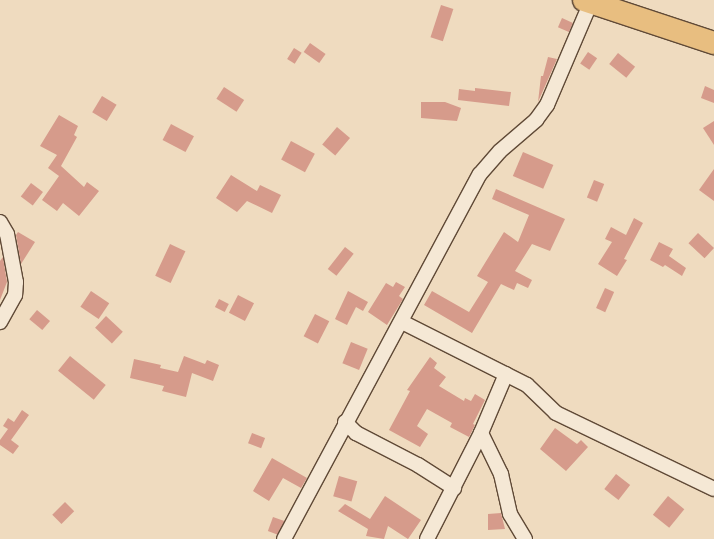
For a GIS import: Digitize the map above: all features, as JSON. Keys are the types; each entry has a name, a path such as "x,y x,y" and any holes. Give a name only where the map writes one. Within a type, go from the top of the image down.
{"highway":[{"path":"588,1 714,43"}],"street":[{"path":"284,539 345,422 402,322 480,174 500,151 536,120 546,105 588,1"},
{"path":"0,222 7,234 16,282 15,295 0,322"},
{"path":"402,322 527,385 556,413 714,489"},
{"path":"427,539 481,433 506,374"},
{"path":"345,422 356,432 418,465 454,488"},
{"path":"481,433 501,474 510,514 524,539"}],"building":[{"path":"441,5 453,9 443,41 430,37"},
{"path":"562,18 573,23 569,32 558,27"},
{"path":"310,43 326,54 319,63 304,52"},
{"path":"294,48 302,53 295,64 287,59"},
{"path":"588,52 597,58 589,70 580,64"},
{"path":"618,53 635,67 626,78 609,64"},
{"path":"548,57 557,59 538,102 541,76 543,76"},
{"path":"705,86 714,90 714,103 701,98"},
{"path":"224,87 244,100 237,112 216,99"},
{"path":"475,88 511,92 509,106 458,100 459,89 475,91"},
{"path":"102,96 117,105 107,121 92,112"},
{"path":"421,102 445,102 461,108 457,121 421,118"},
{"path":"59,115 78,126 74,135 77,137 61,166 84,187 87,182 99,191 79,216 63,203 57,211 42,200 59,176 48,168 57,155 40,146"},
{"path":"714,121 714,145 703,128"},
{"path":"171,124 194,136 186,152 163,140"},
{"path":"337,127 350,138 335,156 322,145"},
{"path":"291,141 315,154 305,172 281,160"},
{"path":"523,152 553,165 543,189 513,176"},
{"path":"714,169 714,201 699,190"},
{"path":"231,175 257,191 260,185 281,195 272,213 247,201 237,212 216,198"},
{"path":"594,180 604,184 597,202 587,198"},
{"path":"31,183 43,192 33,206 21,197"},
{"path":"496,189 565,219 550,251 532,244 515,271 532,280 528,288 517,283 514,290 501,284 472,333 424,305 432,291 469,312 488,282 477,276 504,232 518,242 529,215 492,199"},
{"path":"634,218 643,223 624,259 627,260 617,276 598,264 612,242 605,239 611,227 626,235"},
{"path":"18,232 35,242 21,264 16,235"},
{"path":"698,233 714,248 705,258 688,243"},
{"path":"659,242 673,249 669,256 686,268 682,276 665,265 663,267 650,260"},
{"path":"170,244 185,251 171,283 155,276"},
{"path":"345,247 354,254 336,276 328,269"},
{"path":"3,257 7,282 0,300 0,261"},
{"path":"396,282 405,287 399,296 403,299 387,325 368,312 386,283 393,287"},
{"path":"605,288 614,292 605,312 596,308"},
{"path":"91,291 109,303 99,319 80,307"},
{"path":"348,291 368,302 363,311 356,307 347,325 335,319"},
{"path":"238,295 254,303 245,321 229,313"},
{"path":"219,299 229,304 225,312 215,307"},
{"path":"37,310 50,321 42,330 29,319"},
{"path":"315,314 329,321 318,344 304,336"},
{"path":"106,316 123,332 112,343 95,328"},
{"path":"351,342 368,349 359,370 342,363"},
{"path":"70,356 106,385 94,400 58,371"},
{"path":"184,356 205,364 207,360 219,365 213,381 192,373 186,397 162,391 164,386 130,378 134,359 161,365 160,368 178,372"},
{"path":"430,357 437,363 434,368 446,377 439,386 464,401 465,398 471,401 475,394 485,400 473,424 475,425 469,437 450,427 452,423 427,409 417,426 428,434 420,447 389,430 410,391 407,390"},
{"path":"22,410 29,415 11,440 19,446 13,454 0,445 0,440 8,429 3,426 8,418 14,422"},
{"path":"555,428 577,444 581,440 588,447 566,471 540,449"},
{"path":"252,433 265,438 261,448 248,443"},
{"path":"272,458 307,478 301,488 283,478 269,501 253,491"},
{"path":"616,474 630,485 618,500 604,489"},
{"path":"339,476 357,481 351,501 333,496"},
{"path":"385,496 421,520 408,539 388,526 384,539 366,536 368,529 338,511 345,504 370,519"},
{"path":"668,496 684,509 669,528 653,515"},
{"path":"65,502 74,511 61,524 52,515"},
{"path":"501,513 505,529 488,530 488,514"},
{"path":"273,517 284,521 279,535 268,531"}]}
